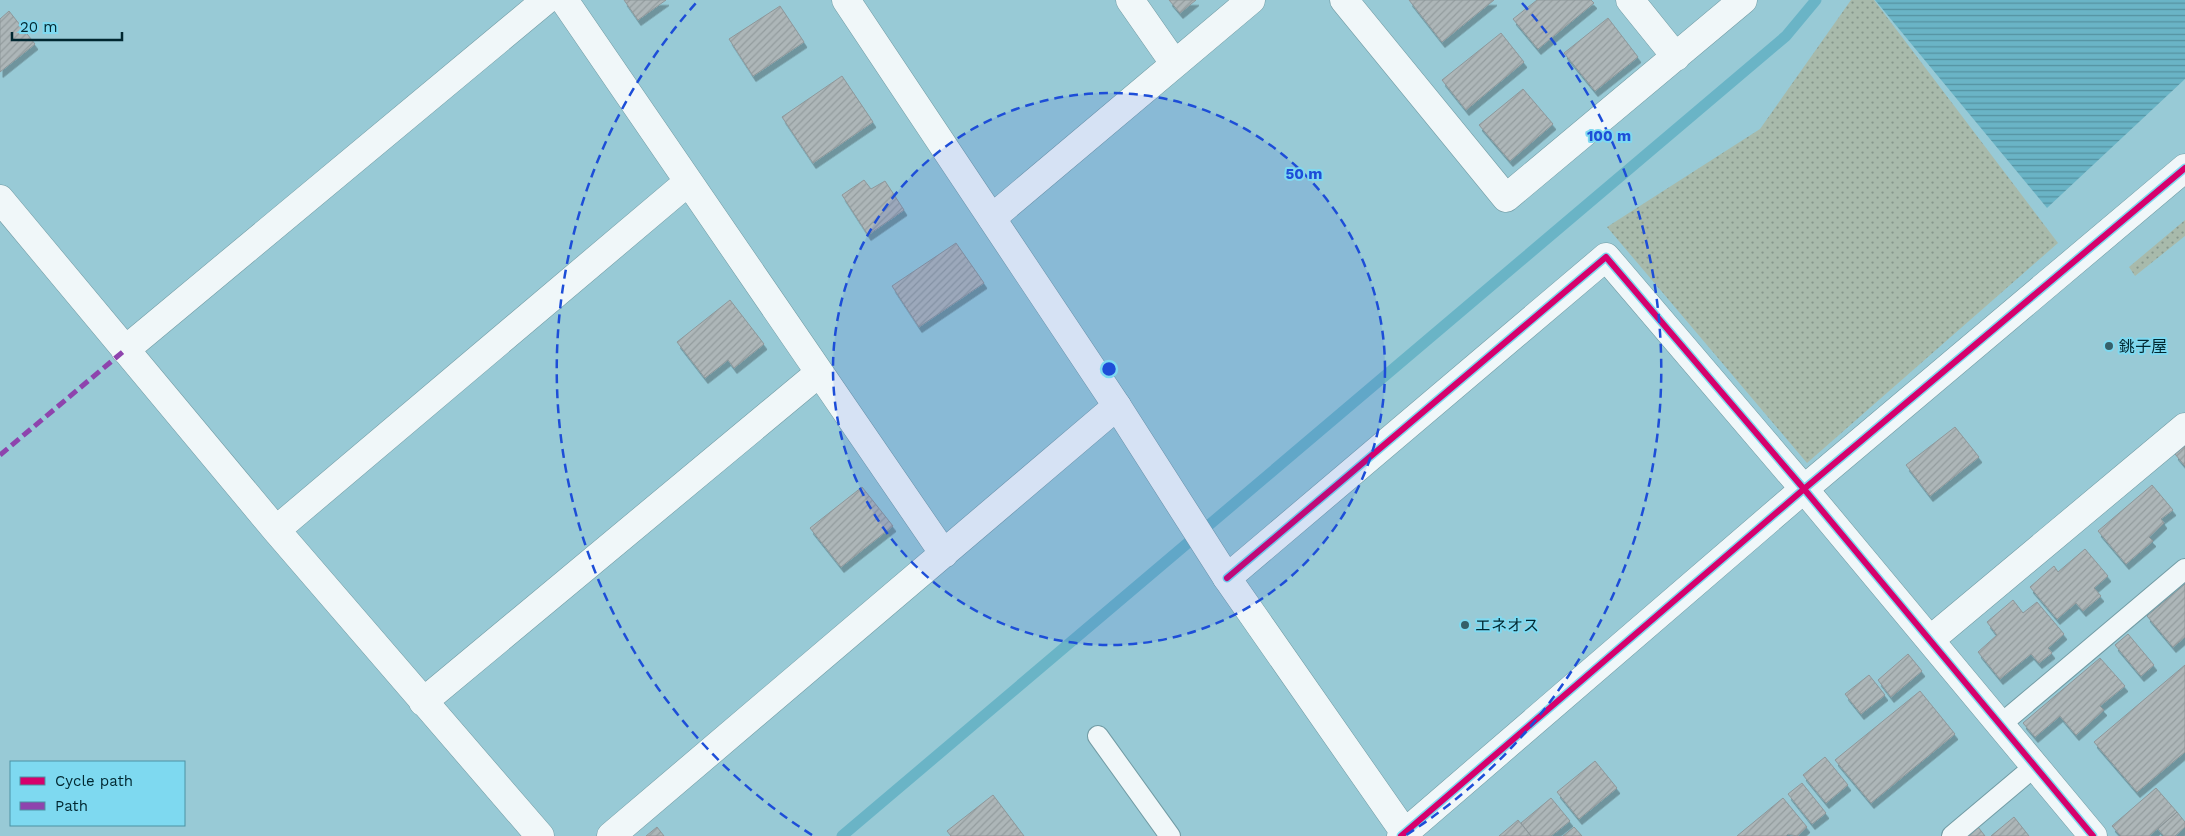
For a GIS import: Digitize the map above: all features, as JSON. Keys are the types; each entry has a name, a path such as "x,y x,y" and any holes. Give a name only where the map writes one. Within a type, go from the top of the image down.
{"street":[{"path":"125,350 546,0"},
{"path":"564,0 944,554"},
{"path":"846,0 1118,406 1227,578 1404,835 1804,489 2185,168"},
{"path":"1130,0 1174,63"},
{"path":"992,218 1251,0"},
{"path":"1344,0 1506,198 1744,0"},
{"path":"1630,0 1676,57"},
{"path":"276,530 688,182"},
{"path":"0,199 276,530 540,836"},
{"path":"1227,578 1606,257 1804,489 2093,836"},
{"path":"423,702 819,373"},
{"path":"611,836 1118,406"},
{"path":"1930,640 2185,426"}],"lane":[{"path":"2000,725 2185,569"},
{"path":"1098,736 1170,836"},
{"path":"1952,836 2035,766"}],"green space":[{"path":"1851,0 1874,0 2058,243 1807,463 1607,227 1760,129"},
{"path":"2185,220 2185,236 2135,276 2129,267"}],"water":[{"path":"1875,0 2185,0 2185,79 2047,208"}],"building":[{"path":"624,0 666,0 638,20"},
{"path":"1169,0 1196,0 1180,13"},
{"path":"1409,0 1494,0 1442,42"},
{"path":"1537,0 1591,0 1594,3 1538,49 1513,19"},
{"path":"780,6 804,42 753,76 729,39"},
{"path":"9,11 35,44 0,72 0,19"},
{"path":"1608,18 1638,57 1595,91 1564,53"},
{"path":"1501,33 1524,62 1466,110 1442,80"},
{"path":"842,76 873,122 813,163 782,117"},
{"path":"1523,89 1553,124 1510,161 1479,125"},
{"path":"864,180 871,189 885,181 904,210 868,235 842,195"},
{"path":"956,243 984,283 919,327 892,286"},
{"path":"730,300 764,344 734,368 728,360 705,378 677,342"},
{"path":"1955,427 1979,457 1930,496 1906,465"},
{"path":"2185,446 2185,466 2175,454"},
{"path":"2152,485 2173,510 2161,519 2164,523 2149,537 2153,541 2126,564 2098,531"},
{"path":"862,487 893,526 841,567 810,528"},
{"path":"2085,549 2108,576 2094,588 2101,596 2083,611 2076,603 2057,619 2030,587 2054,566 2058,572"},
{"path":"2185,584 2185,637 2173,647 2147,616"},
{"path":"2013,600 2023,613 2037,602 2064,634 2048,648 2052,653 2039,663 2031,654 2000,679 1978,652 1997,635 1987,622"},
{"path":"2128,634 2154,665 2141,676 2115,645"},
{"path":"1908,654 1922,671 1891,697 1878,680"},
{"path":"2100,658 2125,686 2100,706 2104,710 2076,735 2060,716 2035,737 2023,723"},
{"path":"2185,665 2185,752 2137,792 2094,742"},
{"path":"1869,675 1885,695 1861,714 1845,694"},
{"path":"1920,691 1955,734 1871,803 1835,760"},
{"path":"1825,757 1848,785 1826,803 1803,775"},
{"path":"1595,761 1617,788 1579,819 1557,792"},
{"path":"1802,783 1826,813 1812,824 1788,794"},
{"path":"2156,788 2177,812 2149,836 2121,836 2112,826"},
{"path":"993,795 1024,836 951,836 947,831"},
{"path":"1551,798 1570,821 1551,836 1531,836 1521,823"},
{"path":"1783,798 1807,827 1797,836 1788,834 1786,836 1737,836"},
{"path":"2177,812 2185,822 2185,827 2175,836 2164,836 2158,829"},
{"path":"2014,817 2029,836 1991,836"},
{"path":"1518,820 1531,836 1499,836"},
{"path":"657,827 664,836 646,836"},
{"path":"1574,827 1582,836 1563,836"},
{"path":"1978,827 1985,836 1967,836"}],"waterway":[{"path":"842,836 1786,36 1816,0"}],"marked path":[{"path":"0,455 125,350"}],"cycle path":[{"path":"1401,836 1804,489 2185,168"},
{"path":"1227,578 1606,257 1804,489 2093,836"}],"place":[{"name":"銚子屋","path":"2109,346"},
{"name":"エネオス","path":"1465,625"}]}
